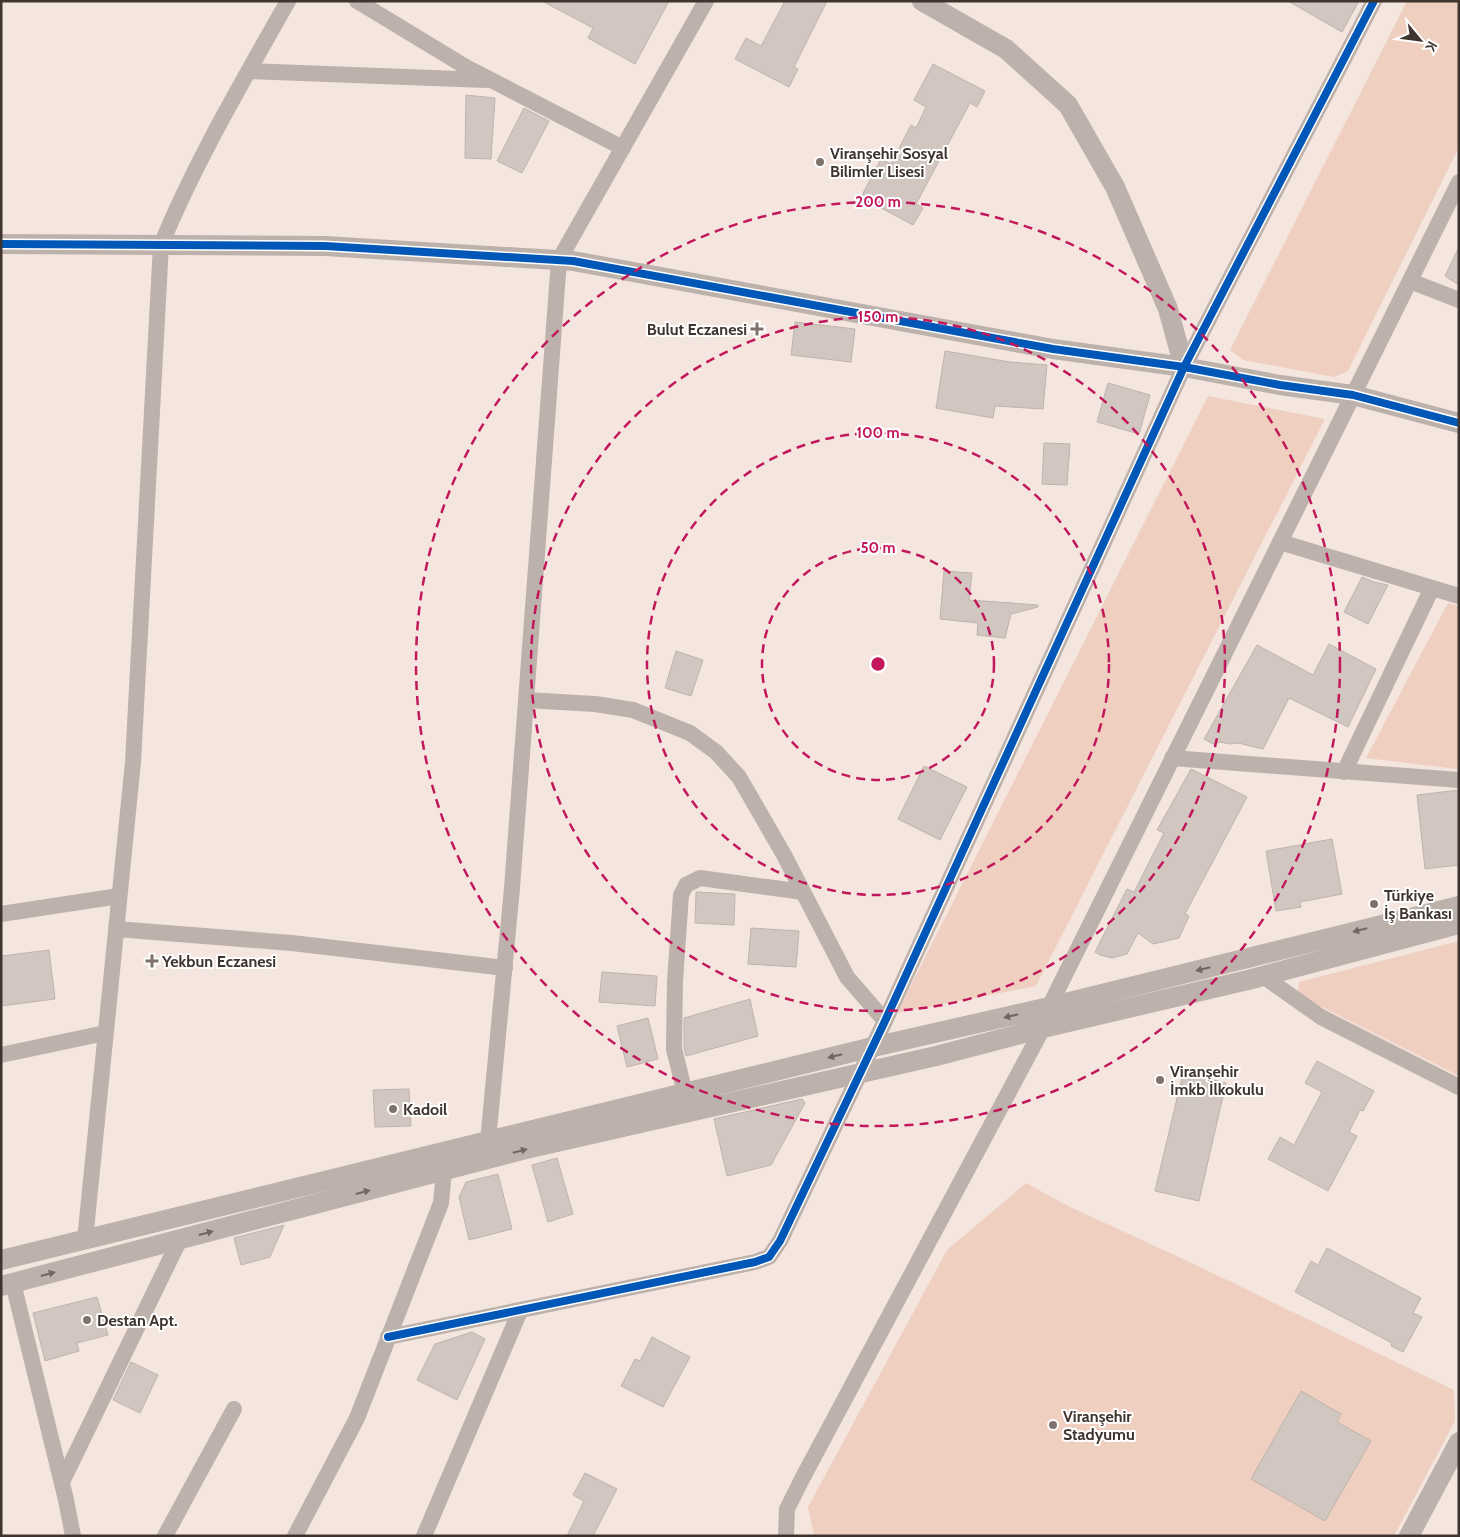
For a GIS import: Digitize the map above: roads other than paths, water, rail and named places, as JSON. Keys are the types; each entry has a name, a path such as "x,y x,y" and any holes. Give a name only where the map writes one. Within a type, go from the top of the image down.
{"street":[{"path":"84,1240 133,762 161,245 177,205 248,71 288,1"},
{"path":"357,1 466,67 623,148"},
{"path":"488,1141 505,968 559,260 706,1"},
{"path":"922,1 1006,50 1068,105 1115,187 1168,309 1184,367"},
{"path":"388,1337 755,1262 769,1257 780,1241 873,1047 1184,367 1374,1"},
{"path":"248,71 490,80"},
{"path":"786,1536 787,1509 1043,1028 1049,1007 1459,182"},
{"path":"1,244 325,246 559,260 1053,349 1184,367 1280,385 1353,395 1459,423"},
{"path":"1410,281 1459,300"},
{"path":"1280,542 1459,596"},
{"path":"1344,772 1432,588"},
{"path":"526,700 595,704 633,710 690,733 716,752 739,777 803,892 847,977 884,1021"},
{"path":"1172,758 1459,780"},
{"path":"685,1093 674,1049 675,980 681,895 686,885 700,878 803,892"},
{"path":"1,914 119,896"},
{"path":"1,1260 1459,906"},
{"path":"73,1536 62,1482 7,1285 526,1149 936,1056 1043,1028 1263,976 1459,924"},
{"path":"116,928 292,943 505,968"},
{"path":"1263,976 1321,1017 1459,1087"},
{"path":"1,1055 105,1033"},
{"path":"295,1536 357,1418 441,1203 444,1171"},
{"path":"62,1482 180,1239"},
{"path":"424,1536 520,1311"},
{"path":"165,1536 234,1409"},
{"path":"1409,1536 1459,1442"}],"place":[{"name":"Viranşehir Sosyal Bilimler Lisesi","path":"820,162"},
{"name":"Bulut Eczanesi","path":"757,329"},
{"name":"Türkiye İş Bankası","path":"1374,904"},
{"name":"Yekbun Eczanesi","path":"152,961"},
{"name":"Viranşehir İmkb İlkokulu","path":"1160,1080"},
{"name":"Kadoil","path":"393,1109"},
{"name":"Destan Apt.","path":"87,1320"},
{"name":"Viranşehir Stadyumu","path":"1053,1425"}]}
